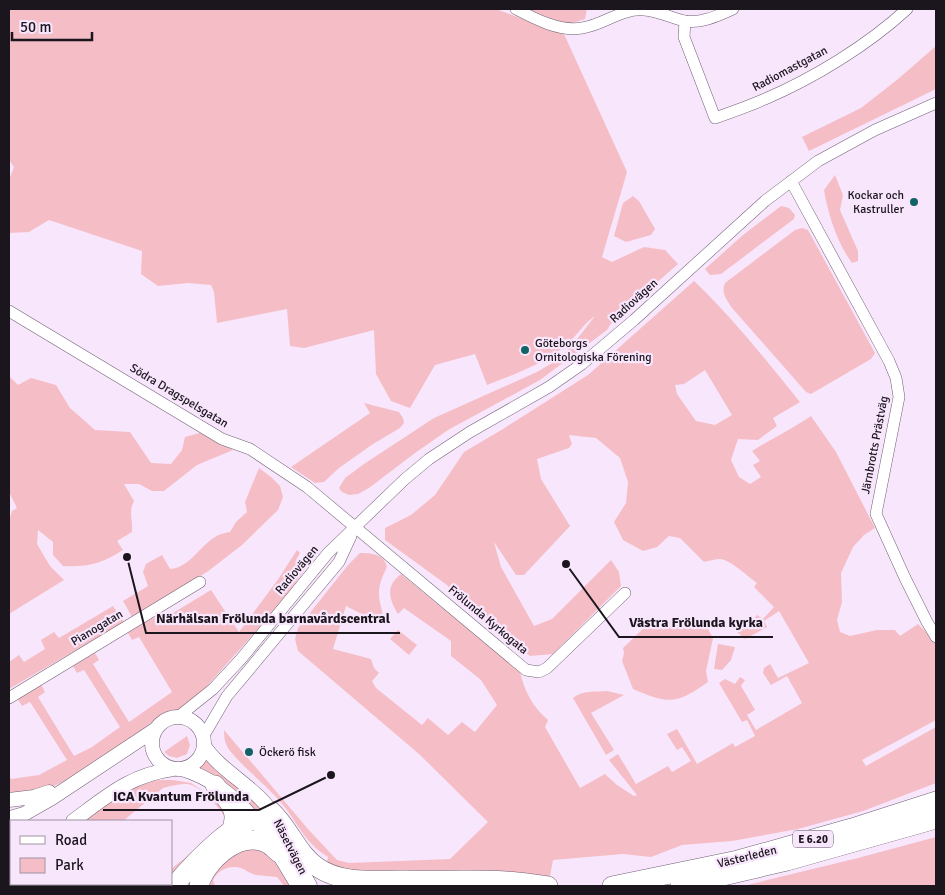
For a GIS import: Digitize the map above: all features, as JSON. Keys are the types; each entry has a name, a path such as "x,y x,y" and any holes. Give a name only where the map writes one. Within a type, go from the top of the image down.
{"highway":[{"path":"214,785 233,808 235,820 231,832"},
{"name":"Västerleden","path":"612,886 738,860 852,828 936,801"},
{"path":"271,811 282,821 304,856 318,868 340,877 375,880 506,881 548,886"},
{"path":"174,886 209,850 242,824 254,819 272,824 281,845 270,845 263,841 250,839 241,841 213,861 203,874 199,886"},
{"name":"Västerleden","path":"680,886 788,861 936,819"}],"street":[{"path":"516,9 566,28 582,28 629,11 644,10 663,13 685,21 694,22 733,9"},
{"name":"Radiomastgatan","path":"685,21 684,37 715,118 765,100 814,74 880,32 907,9"},
{"name":"Radiovägen","path":"178,717 219,683 241,659 328,553 405,479 433,456 470,432 549,387 582,364 627,326 728,233 791,180 818,161 936,103"},
{"name":"Järnbrotts Prästväg","path":"791,180 896,378 899,389 898,404 876,514 936,637"},
{"name":"Södra Dragspelsgatan","path":"9,310 222,439 250,449 306,487 355,528"},
{"name":"Radiovägen","path":"203,741 227,696 339,562 355,528"},
{"name":"Frölunda Kyrkogata","path":"355,528 519,664 532,672 539,672 557,660 625,593"},
{"name":"Pianogatan","path":"9,698 200,582"},
{"path":"11,819 40,805 74,784 156,729 165,720 178,717 189,720 201,732 203,741 202,752 194,763 178,769 143,775 128,782 74,820"},
{"path":"156,729 152,740 153,752 161,763 178,769"},
{"name":"Näsetvägen","path":"203,741 212,757 248,786 271,811 280,827 281,845 306,885"},
{"name":"Näsetvägen","path":"178,769 192,772 228,793 254,819"},
{"path":"9,800 34,798 74,784"}],"green space":[{"path":"9,9 496,9 564,34 627,172 602,257 612,262 644,247 665,250 678,264 612,322 607,330 540,380 448,430 369,488 358,494 349,495 342,492 339,488 345,478 364,464 434,418 537,372 559,359 595,316 569,342 547,358 487,385 475,354 435,365 410,408 391,401 376,374 374,330 304,348 290,346 287,309 217,323 214,292 211,285 188,283 158,286 141,274 142,251 49,220 29,232 9,233 9,180 14,167 9,160"},
{"path":"529,9 587,9 585,19 569,24 551,20"},
{"path":"936,46 936,89 809,151 802,137 861,108"},
{"path":"835,175 843,195 840,210 858,251 858,261 852,263 838,237 824,190"},
{"path":"633,196 639,201 655,229 651,235 626,242 614,236 623,203"},
{"path":"781,206 789,208 795,215 794,219 721,274 710,275 705,269 743,235"},
{"path":"802,228 808,230 875,353 871,359 811,394 806,392 732,308 724,293 725,283 795,230"},
{"path":"694,281 749,340 800,402 773,418 777,426 758,440 738,439 731,460 739,477 750,484 761,477 753,465 760,461 752,451 811,416 836,452 875,528 864,535 853,547 841,573 842,602 837,620 840,632 850,636 877,630 895,630 900,636 918,624 936,642 936,720 862,760 866,766 936,727 936,783 863,811 798,829 732,841 682,845 651,857 623,854 553,860 550,876 388,875 326,867 328,857 312,845 285,807 229,749 225,742 224,730 308,829 337,860 349,863 450,859 488,822 419,754 298,651 295,639 298,628 348,565 360,553 373,554 380,557 387,567 379,590 382,615 381,624 346,606 333,649 371,659 374,668 379,673 372,681 376,688 422,725 428,718 448,735 462,722 475,732 497,705 481,680 451,656 451,641 404,608 398,614 392,603 390,593 393,583 401,574 520,672 530,698 548,720 545,727 580,788 605,774 617,785 634,796 637,795 609,760 618,754 636,784 668,766 672,772 691,761 682,747 677,750 667,734 677,729 697,764 733,743 735,747 755,736 747,720 742,722 719,683 725,679 735,684 740,677 745,680 741,686 755,710 747,715 756,730 802,703 787,676 771,685 763,673 764,668 770,664 778,678 809,663 779,611 764,621 767,627 745,639 737,632 732,623 733,619 745,629 757,615 763,619 774,607 754,587 757,583 734,565 724,560 718,559 704,562 680,538 669,536 657,547 643,551 623,540 614,522 626,503 628,482 620,458 596,438 569,435 572,444 569,448 537,459 541,479 570,526 524,575 516,575 494,542 501,567 534,626 552,619 611,560 619,572 621,586 553,654 530,656 504,635 475,616 447,585 385,540 385,528 411,515 435,495 464,452 588,375","holes":["705,370 732,415 715,425 696,421 677,394 675,385 684,384"]},
{"path":"9,376 18,385 31,378 56,385 70,408 95,430 130,432 151,463 171,464 182,450 185,437 203,432 233,450 197,465 164,491 152,491 139,484 124,484 134,501 131,512 132,532 117,541 123,550 108,559 88,565 63,566 53,555 53,542 38,530 37,544 50,566 64,580 9,614 9,521 12,511 17,508 9,492"},
{"path":"364,403 399,412 404,423 400,428 339,468 324,482 315,483 291,467 370,413"},
{"path":"259,468 280,486 283,497 278,510 242,545 207,572 132,617 123,601 148,586 143,572 146,564 162,555 170,569 177,568 189,561 215,537 230,532 236,522 247,512 245,502"},
{"path":"297,550 300,553 296,560 305,569 289,592 207,686 180,710 159,716 142,731 71,778 50,788 9,795 9,775 11,779 39,775 67,760 30,702 22,706 17,698 41,684 45,692 38,697 74,756 92,747 120,727 84,670 77,673 73,666 95,653 99,660 93,664 129,722 172,692 139,637 132,640 128,633 154,617 158,622 211,590 239,632 277,581"},
{"path":"113,606 124,622 9,689 9,662 19,655 24,662 45,649 41,640 54,632 59,638"},
{"path":"660,620 677,621 708,629 713,638 706,671 708,682 688,695 672,700 655,697 633,689 622,661 623,648 649,623"},
{"path":"398,630 417,645 409,655 390,639"},
{"path":"718,644 735,647 731,660 722,670 714,669"},
{"path":"607,691 624,695 591,713 614,750 606,755 573,698 585,693"},
{"path":"187,736 190,745 187,754 177,758 169,756 164,752"},
{"path":"205,756 269,815 260,815 221,779 195,767"},
{"path":"159,780 173,780 191,783 224,805 229,819 221,827 226,819 219,809 198,788 187,784 163,788 124,820 84,820 110,802 148,783"},
{"path":"217,833 172,882 172,868"},
{"path":"936,837 936,886 743,886 858,858"},
{"path":"241,849 267,849 293,886 284,886 277,877 256,875 241,868 233,867 218,873 213,880 215,886 206,886 213,873"}],"place":[{"name":"Kockar och Kastruller","path":"914,202"},
{"name":"Göteborgs Ornitologiska Förening","path":"525,350"},
{"name":"Närhälsan Frölunda barnavårdscentral","path":"127,557"},
{"name":"Västra Frölunda kyrka","path":"566,564"},
{"name":"Öckerö fisk","path":"249,752"},
{"name":"ICA Kvantum Frölunda","path":"331,775"}]}
